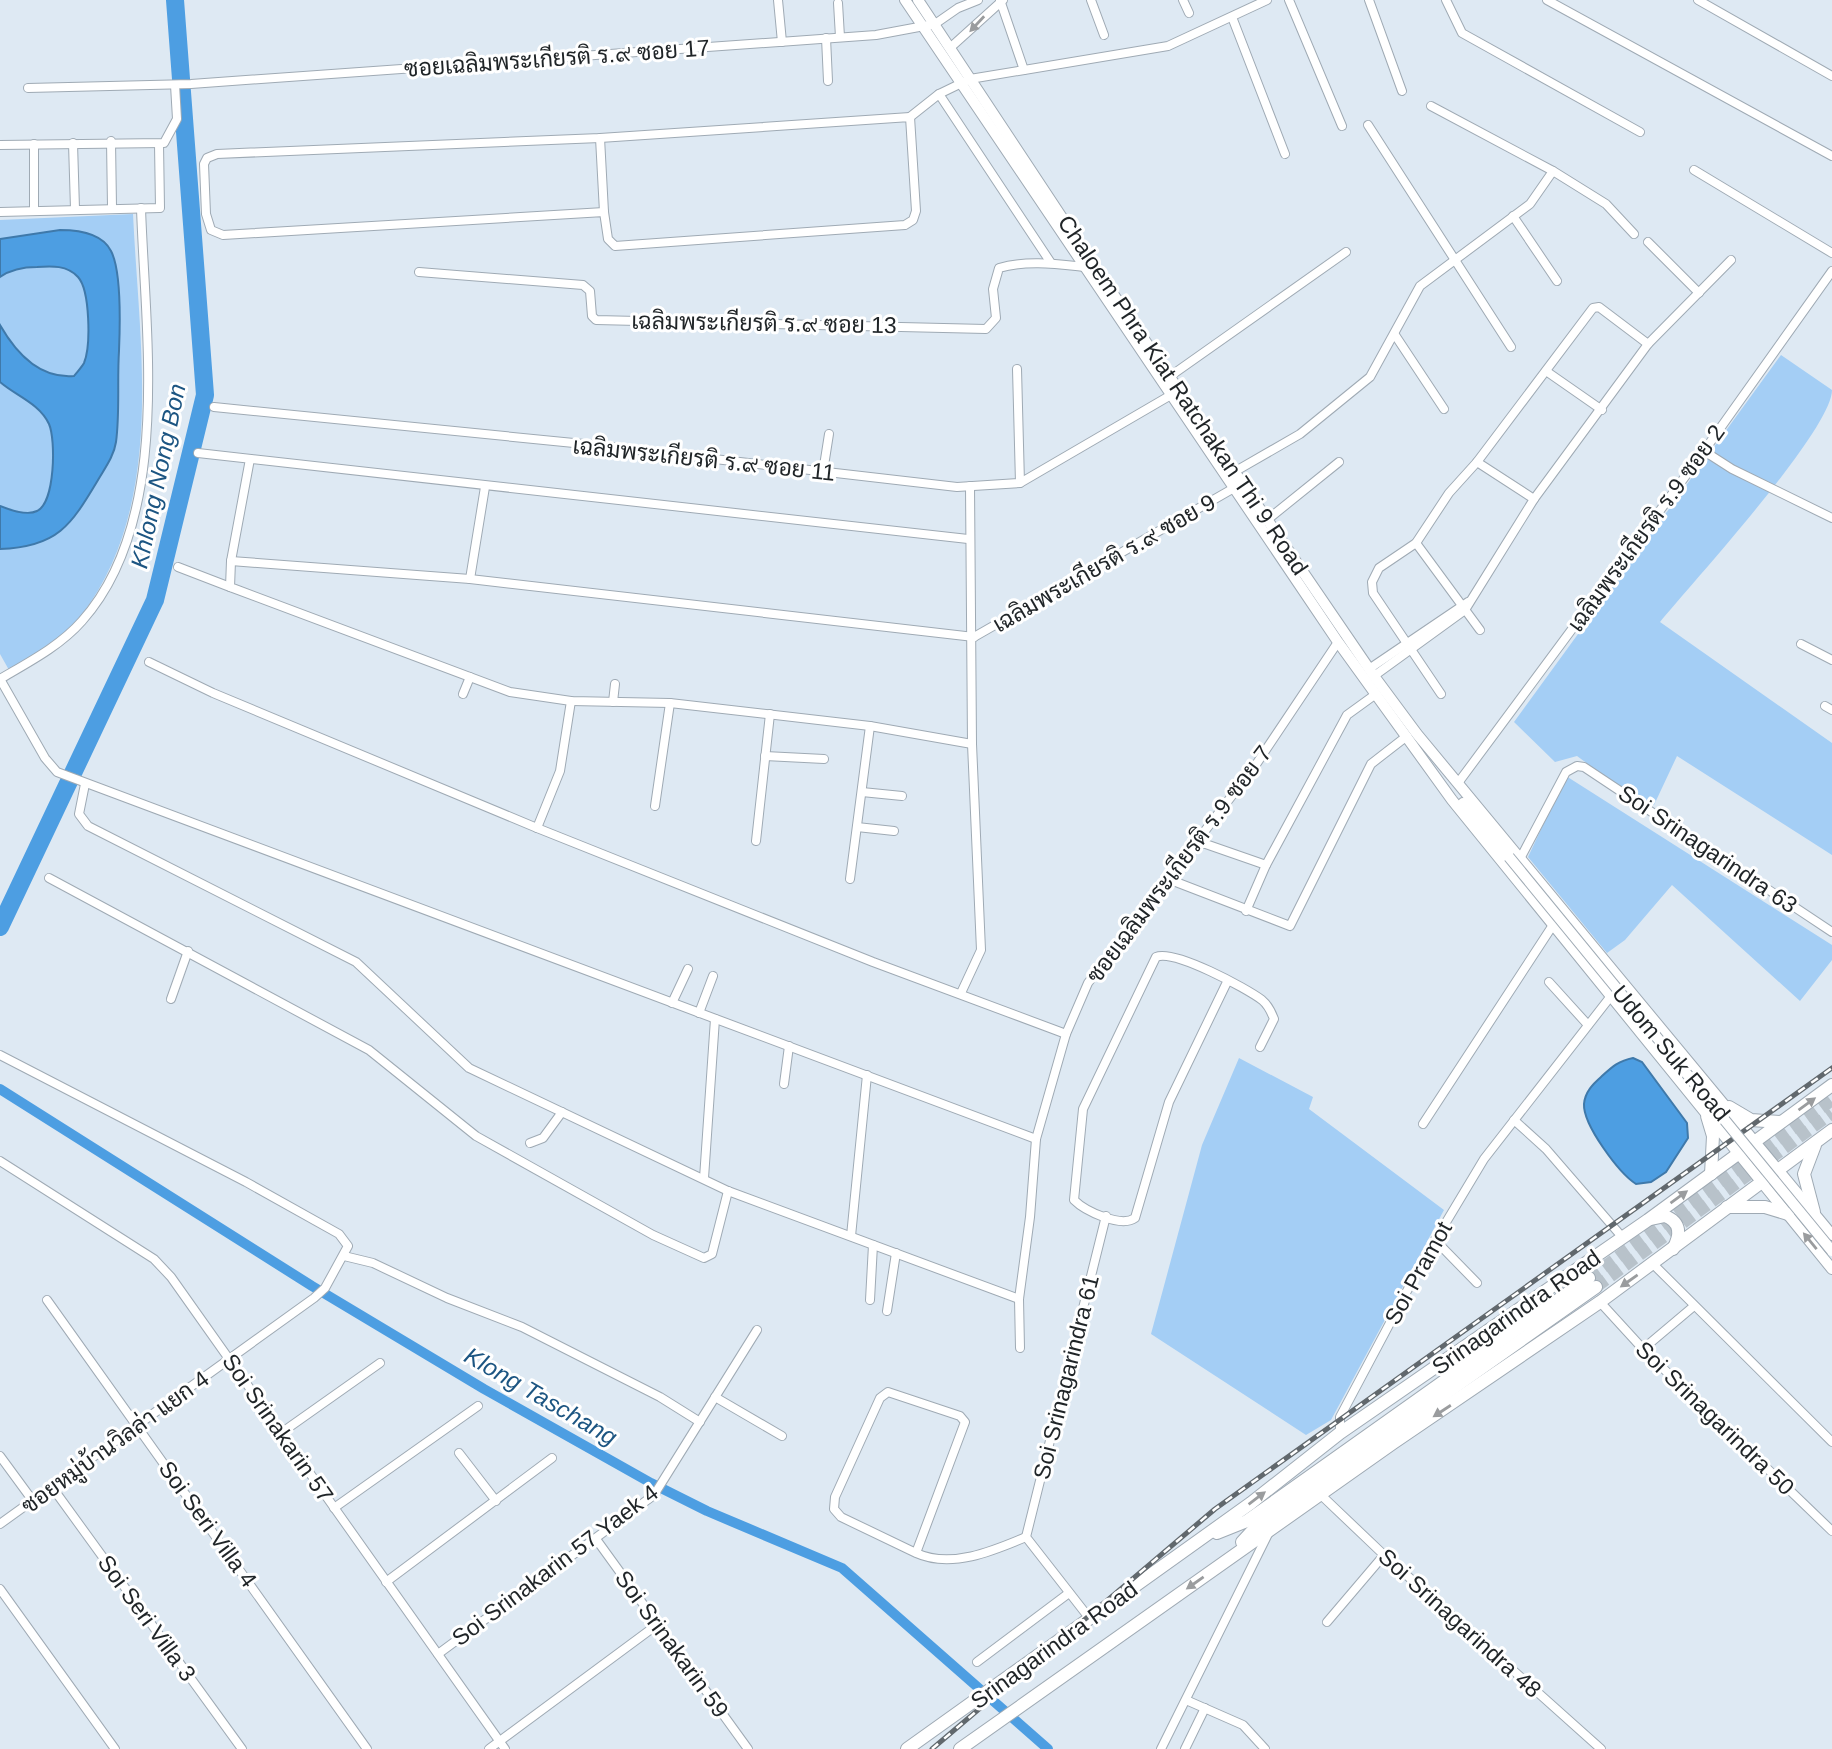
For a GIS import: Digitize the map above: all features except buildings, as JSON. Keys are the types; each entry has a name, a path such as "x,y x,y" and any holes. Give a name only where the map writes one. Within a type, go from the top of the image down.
{"main road":[{"name":"Chaloem Phra Kiat Ratchakan Thi 9 Road","path":"905,0 950,47 966,82 1120,313 1234,472 1238,486 1267,520 1291,564"},
{"name":"Chaloem Phra Kiat Ratchakan Thi 9 Road","path":"918,0 929,25 1085,267 1120,313"},
{"name":"Chaloem Phra Kiat Ratchakan Thi 9 Road","path":"1162,373 1171,395 1238,486 1323,610 1371,673 1458,783 1757,1141"},
{"name":"Chaloem Phra Kiat Ratchakan Thi 9 Road","path":"1323,610 1338,642 1452,800 1739,1154"},
{"name":"Chaloem Phra Kiat Ratchakan Thi 9 Road","path":"1430,767 1509,857"},
{"name":"Chaloem Phra Kiat Ratchakan Thi 9 Road","path":"1458,783 1480,821"},
{"name":"Udom Suk Road","path":"1509,857 1832,1251"},
{"path":"1683,1085 1691,1090 1700,1090 1703,1081 1699,1071"},
{"name":"Srinagarindra Road","path":"907,1749 1201,1539 1340,1433 1623,1238 1832,1085"},
{"path":"1729,1107 1751,1120 1782,1122"},
{"path":"1707,1116 1713,1143 1711,1174"},
{"name":"Srinagarindra Road","path":"960,1748 1220,1564 1600,1302 1761,1180 1832,1130"},
{"path":"1757,1141 1832,1235"},
{"path":"1814,1212 1804,1174 1816,1142"},
{"path":"1739,1154 1832,1269"},
{"path":"1725,1208 1748,1205 1788,1214"},
{"path":"1648,1220 1665,1216 1672,1219 1679,1234 1673,1249"},
{"name":"Srinagarindra Road","path":"1201,1539 1247,1521 1593,1283 1254,1529 1220,1564"},
{"path":"914,1749 944,1724"}],"street":[{"path":"778,0 782,42"},
{"path":"929,25 978,0"},
{"path":"1091,0 1104,35"},
{"path":"1183,0 1189,13"},
{"path":"604,212 223,235 211,230 205,214 204,164 207,158 216,154 600,138 910,117 939,94 966,82 1168,46 1267,0"},
{"path":"1289,0 1342,126"},
{"path":"1369,0 1402,91"},
{"path":"1446,0 1462,33 1640,132"},
{"path":"1547,0 1832,156"},
{"path":"1698,0 1832,76"},
{"path":"950,47 1001,1 1024,70"},
{"path":"838,3 840,37"},
{"path":"1232,17 1285,154"},
{"name":"ซอยเฉลิมพระเกียรติ ร.๙ ซอย 17","path":"28,88 133,83 191,84 782,42 929,25"},
{"path":"826,38 828,81"},
{"path":"0,145 111,141 159,144 169,138 177,119 176,85"},
{"path":"939,94 1051,263"},
{"path":"1431,106 1553,171 1606,204 1634,234"},
{"path":"600,138 604,212 608,239 615,246 905,225 913,220 916,211 910,117"},
{"path":"1368,125 1511,347"},
{"path":"111,141 112,208"},
{"path":"73,143 75,209"},
{"path":"34,144 34,211"},
{"path":"0,212 160,208 159,144"},
{"path":"1694,170 1832,253"},
{"path":"1234,472 1300,434 1370,377 1420,286 1530,204 1553,171"},
{"path":"141,208 148,420 139,489 127,542 107,584 82,621 44,654 0,679 45,758 57,772 1036,1139"},
{"path":"1513,216 1557,281"},
{"path":"1648,242 1699,293"},
{"path":"1162,373 1346,252"},
{"path":"1371,673 1465,606 1534,499 1648,344 1731,260"},
{"name":"เฉลิมพระเกียรติ ร.๙ ซอย 13","path":"419,272 583,285 590,291 591,310 596,320 986,329 996,318 993,289 999,268 1012,264 1051,263 1085,267"},
{"name":"เฉลิมพระเกียรติ ร.9 ซอย 2","path":"1458,783 1704,451 1832,271"},
{"path":"1441,694 1373,593 1372,582 1379,568 1416,543 1449,493 1477,463 1593,308 1599,307 1648,344"},
{"path":"1395,335 1444,410"},
{"path":"1017,369 1020,484"},
{"path":"1546,371 1602,410"},
{"name":"เฉลิมพระเกียรติ ร.๙ ซอย 11","path":"215,407 970,486 1020,484 1171,395"},
{"path":"823,472 829,434"},
{"path":"1704,451 1832,518"},
{"path":"198,453 968,539"},
{"path":"230,587 231,561 250,459"},
{"path":"1267,520 1339,462"},
{"path":"1477,463 1534,499"},
{"path":"961,993 981,950 972,744 974,637 968,539 970,486"},
{"name":"เฉลิมพระเกียรติ ร.๙ ซอย 9","path":"974,637 1238,486"},
{"path":"470,579 485,487"},
{"path":"1416,543 1465,606 1480,630"},
{"path":"231,561 470,579 974,637"},
{"path":"178,567 510,692 571,701 670,703 770,714 870,726 972,744"},
{"name":"ซอยเฉลิมพระเกียรติ ร.9 ซอย 7","path":"1020,1348 1019,1299 1030,1217 1036,1139 1066,1034 1087,983 1257,763 1338,642"},
{"path":"1801,644 1832,660"},
{"path":"149,662 213,693 537,828 861,957 1066,1034"},
{"path":"463,694 470,677"},
{"path":"613,702 615,684"},
{"path":"1246,911 1266,865 1347,715 1376,694"},
{"path":"537,828 560,771 571,701"},
{"path":"655,806 670,703"},
{"path":"756,841 770,714"},
{"path":"850,879 870,726"},
{"path":"1168,879 1288,927 1371,764 1407,736"},
{"path":"765,756 824,759"},
{"name":"Soi Srinagarindra 63","path":"1521,857 1566,772 1577,766 1584,767 1832,932"},
{"path":"85,784 79,814 88,826 356,962 469,1068 728,1191 1019,1299"},
{"path":"862,792 902,796"},
{"path":"857,827 894,831"},
{"path":"1197,841 1266,865"},
{"path":"50,878 369,1049 476,1136 653,1235 704,1258 712,1254 728,1191"},
{"path":"1423,1124 1553,925"},
{"path":"171,999 188,951"},
{"path":"1228,980 1169,1102 1135,1218 1125,1222 1074,1200 1083,1110 1156,957 1166,954 1228,980 1262,1000 1271,1009 1274,1018 1260,1047"},
{"path":"672,1003 688,969"},
{"path":"699,1013 713,976"},
{"path":"1549,982 1588,1025"},
{"name":"Soi Pramot","path":"1340,1433 1340,1417 1435,1240 1484,1158 1611,996"},
{"path":"704,1178 715,1018"},
{"path":"784,1084 789,1046"},
{"path":"0,1055 246,1182 339,1234 348,1246 344,1256 373,1264 447,1298 522,1326 649,1391 700,1422"},
{"path":"850,1237 867,1075"},
{"path":"530,1143 543,1138 562,1112"},
{"path":"1514,1120 1546,1149 1623,1238"},
{"name":"Soi Srinakarin 57","path":"0,1161 154,1259 229,1359 502,1745"},
{"name":"Soi Srinagarindra 61","path":"1026,1536 1106,1216"},
{"path":"1435,1240 1477,1283"},
{"path":"870,1300 873,1245"},
{"path":"887,1311 896,1253"},
{"name":"ซอยหมู่บ้านวิลล่า แยก 4","path":"0,1524 314,1298 325,1287 344,1256"},
{"path":"1653,1264 1832,1442"},
{"name":"Soi Seri Villa 4","path":"47,1300 367,1749"},
{"name":"Soi Srinagarindra 50","path":"1600,1302 1643,1349 1831,1528"},
{"path":"1643,1349 1693,1306"},
{"name":"Soi Srinakarin 57 Yaek 4","path":"438,1654 654,1495 757,1329"},
{"path":"281,1433 380,1363"},
{"path":"916,1553 965,1422 960,1416 888,1392 882,1394 835,1497 834,1509 841,1517 916,1553 955,1560 1026,1536 1090,1619"},
{"path":"715,1397 782,1436"},
{"path":"334,1508 478,1406"},
{"path":"459,1453 496,1501"},
{"path":"0,1456 33,1501"},
{"path":"386,1582 552,1458"},
{"name":"Soi Seri Villa 3","path":"52,1487 242,1749"},
{"name":"Soi Srinagarindra 48","path":"1321,1495 1384,1555 1601,1749"},
{"path":"1161,1749 1271,1529"},
{"name":"Soi Srinakarin 59","path":"596,1539 748,1749"},
{"path":"1327,1622 1384,1555"},
{"path":"0,1589 115,1749"},
{"path":"977,1662 1069,1593"},
{"path":"489,1749 502,1745 658,1624"},
{"path":"1186,1700 1242,1725 1265,1749"},
{"path":"1185,1749 1205,1708"}],"shaded area":[{"path":"133,214 140,317 142,422 137,474 126,524 108,572 74,625 57,640 9,670 0,654 0,220"},
{"path":"1781,355 1832,390 1826,410 1786,471 1660,622 1832,743 1832,855 1677,756 1654,805 1615,784 1577,756 1555,762 1514,722"},
{"path":"1566,776 1832,945 1832,960 1800,1001 1672,885 1625,940 1607,953 1528,857"},
{"path":"1239,1058 1313,1097 1309,1109 1444,1210 1331,1420 1306,1435 1151,1334 1202,1145"}],"water":[{"path":"60,230 95,236 107,245 115,260 120,314 116,442 109,462 88,496 61,531 36,544 0,549 0,506 28,513 43,506 51,484 53,443 45,417 33,405 0,382 0,325 13,345 30,362 39,369 61,376 74,376 83,365 88,332 85,294 78,277 64,268 48,266 17,269 0,277 0,239"},
{"path":"1633,1058 1642,1062 1687,1123 1688,1138 1666,1172 1651,1182 1636,1184 1603,1148 1589,1124 1584,1104 1592,1085 1616,1065"}],"waterway":[{"name":"Khlong Nong Bon","path":"0,927 155,600 205,395 175,0"},
{"name":"Klong Taschang","path":"0,1089 312,1286 484,1389 651,1483 707,1511 842,1568 1048,1749"}],"tunnel":[{"path":"1589,1278 1832,1100"},
{"path":"1596,1287 1832,1113"}],"railway":[{"path":"932,1749 1215,1509 1832,1068"}]}
